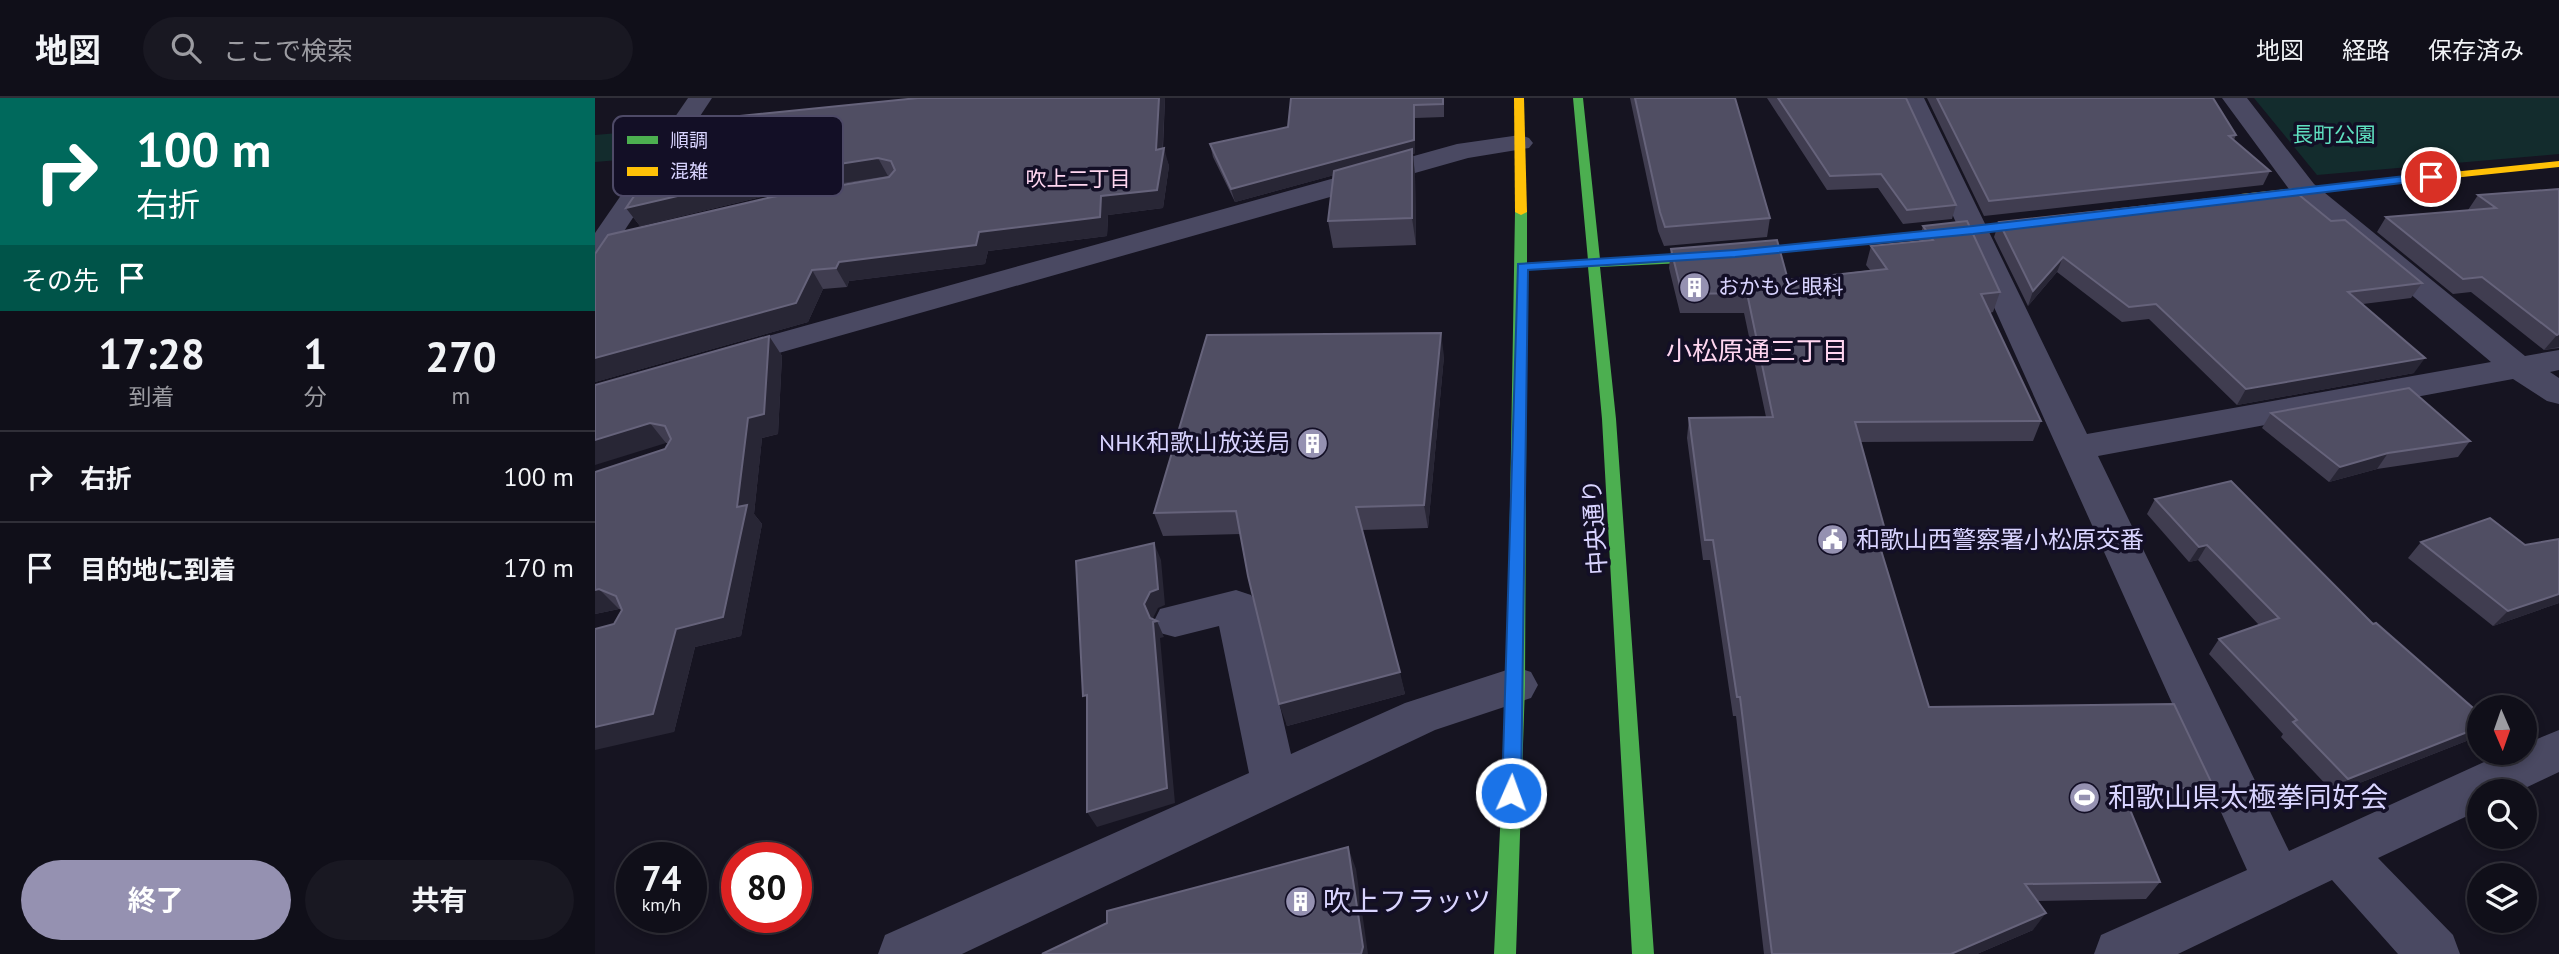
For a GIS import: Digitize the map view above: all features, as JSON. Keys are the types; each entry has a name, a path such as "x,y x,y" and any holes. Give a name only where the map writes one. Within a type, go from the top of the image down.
{"main road":[{"path":"1505,954 1516,685 1522,267 1519,98"},
{"name":"中央通り","path":"1578,98 1597,263 1616,498 1643,954"},
{"path":"2221,200 2559,164"},
{"path":"1522,267 1697,257 2069,218"}],"street":[{"path":"688,116 700,98"},
{"path":"1912,98 2278,882"},
{"path":"2234,98 2304,190 2518,367 2559,393"},
{"path":"700,365 1466,150 1520,143"},
{"path":"599,245 633,196"},
{"path":"599,245 638,239"},
{"path":"2076,448 2559,360"},
{"path":"1175,621 1236,606 1274,782"},
{"path":"904,954 1421,716 1516,685"},
{"path":"2120,954 2559,750"},
{"path":"2338,852 2434,954"}],"green space":[{"name":"長町公園","path":"2254,98 2559,98 2559,154 2317,175"},
{"path":"613,133 613,160 595,162 595,135"}],"building":[{"path":"918,98 1159,98 1156,150 1164,148 1157,190 1101,196 1100,217 979,232 976,245 839,262 836,268 812,270 796,303 595,358 595,254 608,235 778,196 843,196 843,185 889,177 895,170 891,161 878,158 843,163 843,116 740,116"},
{"path":"1291,98 1443,98 1443,104 1414,105 1414,140 1231,189 1210,144 1288,127"},
{"path":"1635,98 1735,98 1770,218 1665,227"},
{"path":"1778,98 1906,98 1956,205 1907,210 1881,174 1830,176"},
{"path":"1937,98 2213,98 2236,135 2229,136 2270,171 1989,201"},
{"path":"1412,149 1412,218 1328,221 1334,171"},
{"path":"2559,189 2557,335 2482,277 2463,279 2386,217 2496,208 2478,195"},
{"path":"2293,190 2331,221 2345,220 2422,283 2348,292 2425,358 2246,389 2156,304 2129,307 2063,257 2033,291 1999,222"},
{"path":"634,196 678,196 626,208"},
{"path":"1967,221 2000,292 1981,294 2041,421 1855,422 1887,537 1877,537 1929,707 2174,704 2214,788 2121,788 2160,882 2025,884 2046,913 1951,954 1772,954 1740,697 1737,697 1713,540 1705,540 1689,418 1773,417 1747,293 1682,294 1671,249 1777,240 1788,280 1887,269 1871,246 1933,240 1923,226"},
{"path":"1441,333 1424,505 1356,507 1400,672 1279,704 1248,576 1236,511 1154,513 1207,335"},
{"path":"769,336 764,414 748,418 737,507 747,505 723,617 676,629 653,714 595,727 595,629 614,624 622,610 616,596 595,590 595,472 665,449 671,439 665,426 650,423 595,440 595,385"},
{"path":"2409,388 2470,441 2388,453 2340,467 2271,413"},
{"path":"2231,481 2373,624 2376,623 2467,703 2467,732 2348,779 2293,722 2297,720 2219,639 2279,618 2207,545 2199,547 2155,499"},
{"path":"2490,518 2525,545 2559,539 2559,594 2508,611 2421,542"},
{"path":"1154,543 1158,589 1150,592 1144,604 1150,618 1157,621 1153,622 1167,788 1087,812 1087,695 1083,696 1076,561"},
{"name":"吹上フラッツ","path":"1348,847 1363,947 1361,954 1042,954 1107,923 1107,911"}],"traffic: fast":[{"path":"1578,98 1609,419 1643,954"},
{"path":"1505,954 1516,685 1521,212"},
{"path":"1522,267 1683,259 2050,221"}],"traffic: slow":[{"path":"1519,98 1521,212"},
{"path":"2241,197 2559,164"}],"place":[{"name":"おかもと眼科","path":"1695,287"},
{"name":"NHK和歌山放送局","path":"1313,443"},
{"name":"和歌山西警察署小松原交番","path":"1833,540"},
{"name":"和歌山県太極拳同好会","path":"2085,797"},
{"name":"吹上フラッツ","path":"1300,901"}],"district":[{"name":"吹上二丁目","path":"1078,179"},
{"name":"小松原通三丁目","path":"1757,351"}],"route":[{"path":"1511,793 1516,685 1522,267 1735,254 1973,230 2431,177"}]}
